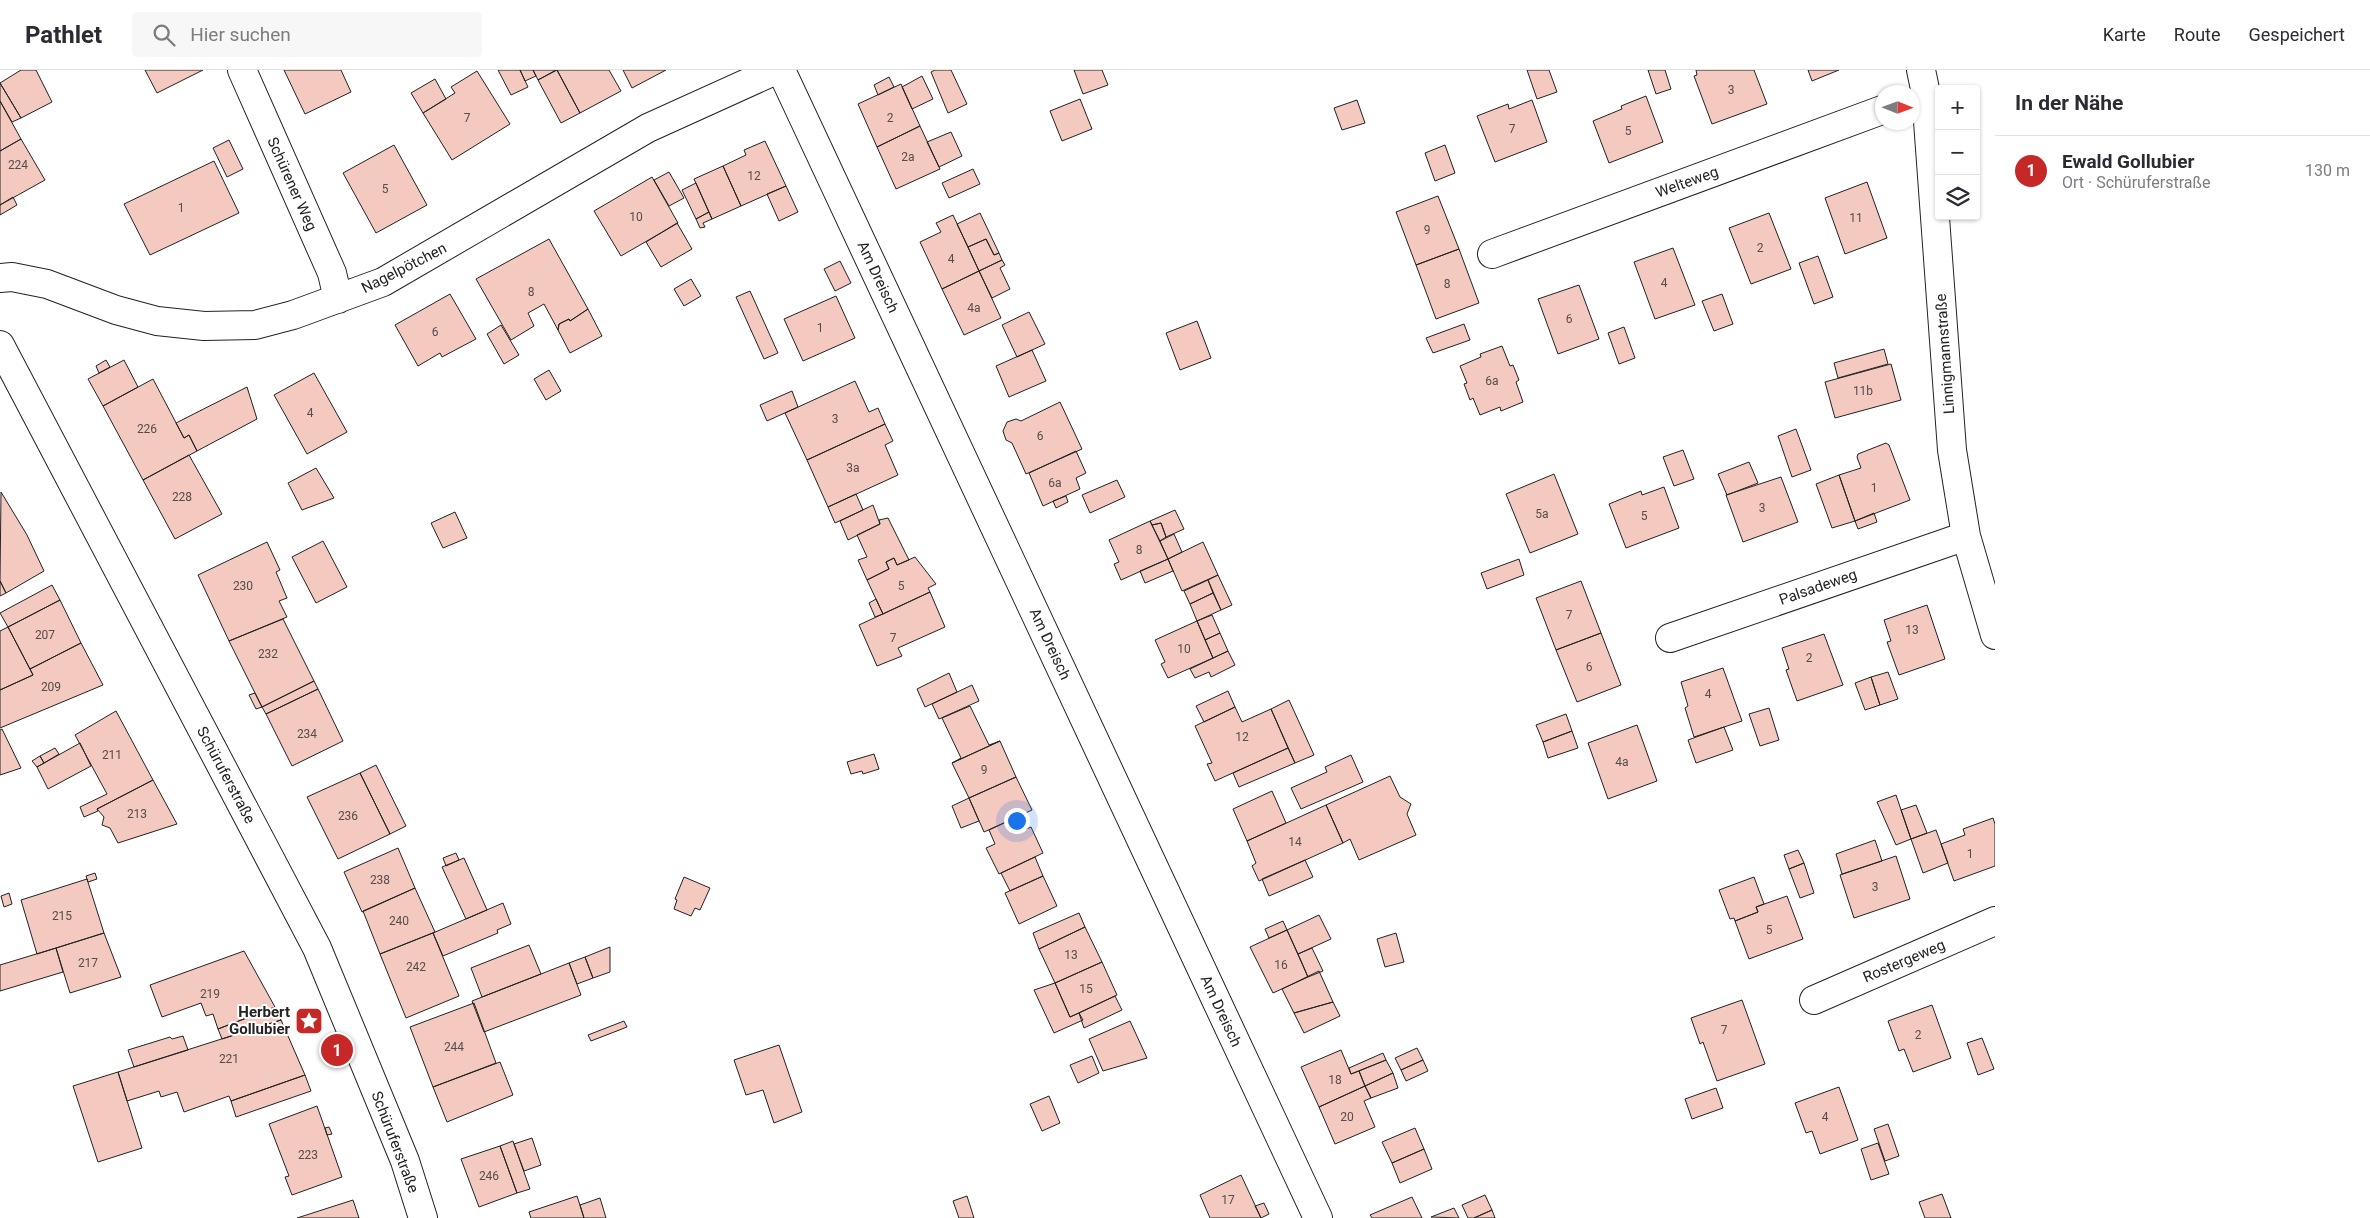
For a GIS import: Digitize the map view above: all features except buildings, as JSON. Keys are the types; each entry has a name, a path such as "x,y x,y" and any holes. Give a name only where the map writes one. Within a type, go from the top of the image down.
{"street":[{"name":"Schürener Weg","path":"242,70 332,273 338,299"},
{"name":"Nagelpötchen","path":"0,278 12,277 48,284 116,310 157,321 204,326 255,325 293,316 383,282 433,255 648,128 776,70"},
{"name":"Am Dreisch","path":"781,70 1318,1218"},
{"name":"Linnigmannstraße","path":"1920,88 1952,450 1966,536 1995,635"},
{"name":"Welteweg","path":"1492,254 1875,113"},
{"name":"Schüruferstraße","path":"0,345 317,948 405,1161 423,1218"},
{"name":"Palsadeweg","path":"1670,638 1966,536"},
{"name":"Rostergeweg","path":"1814,1000 1995,921"}],"place":[{"name":"Herbert Gollubier","path":"309,1021"},
{"name":"Ewald Gollubier","path":"337,1050"}]}
